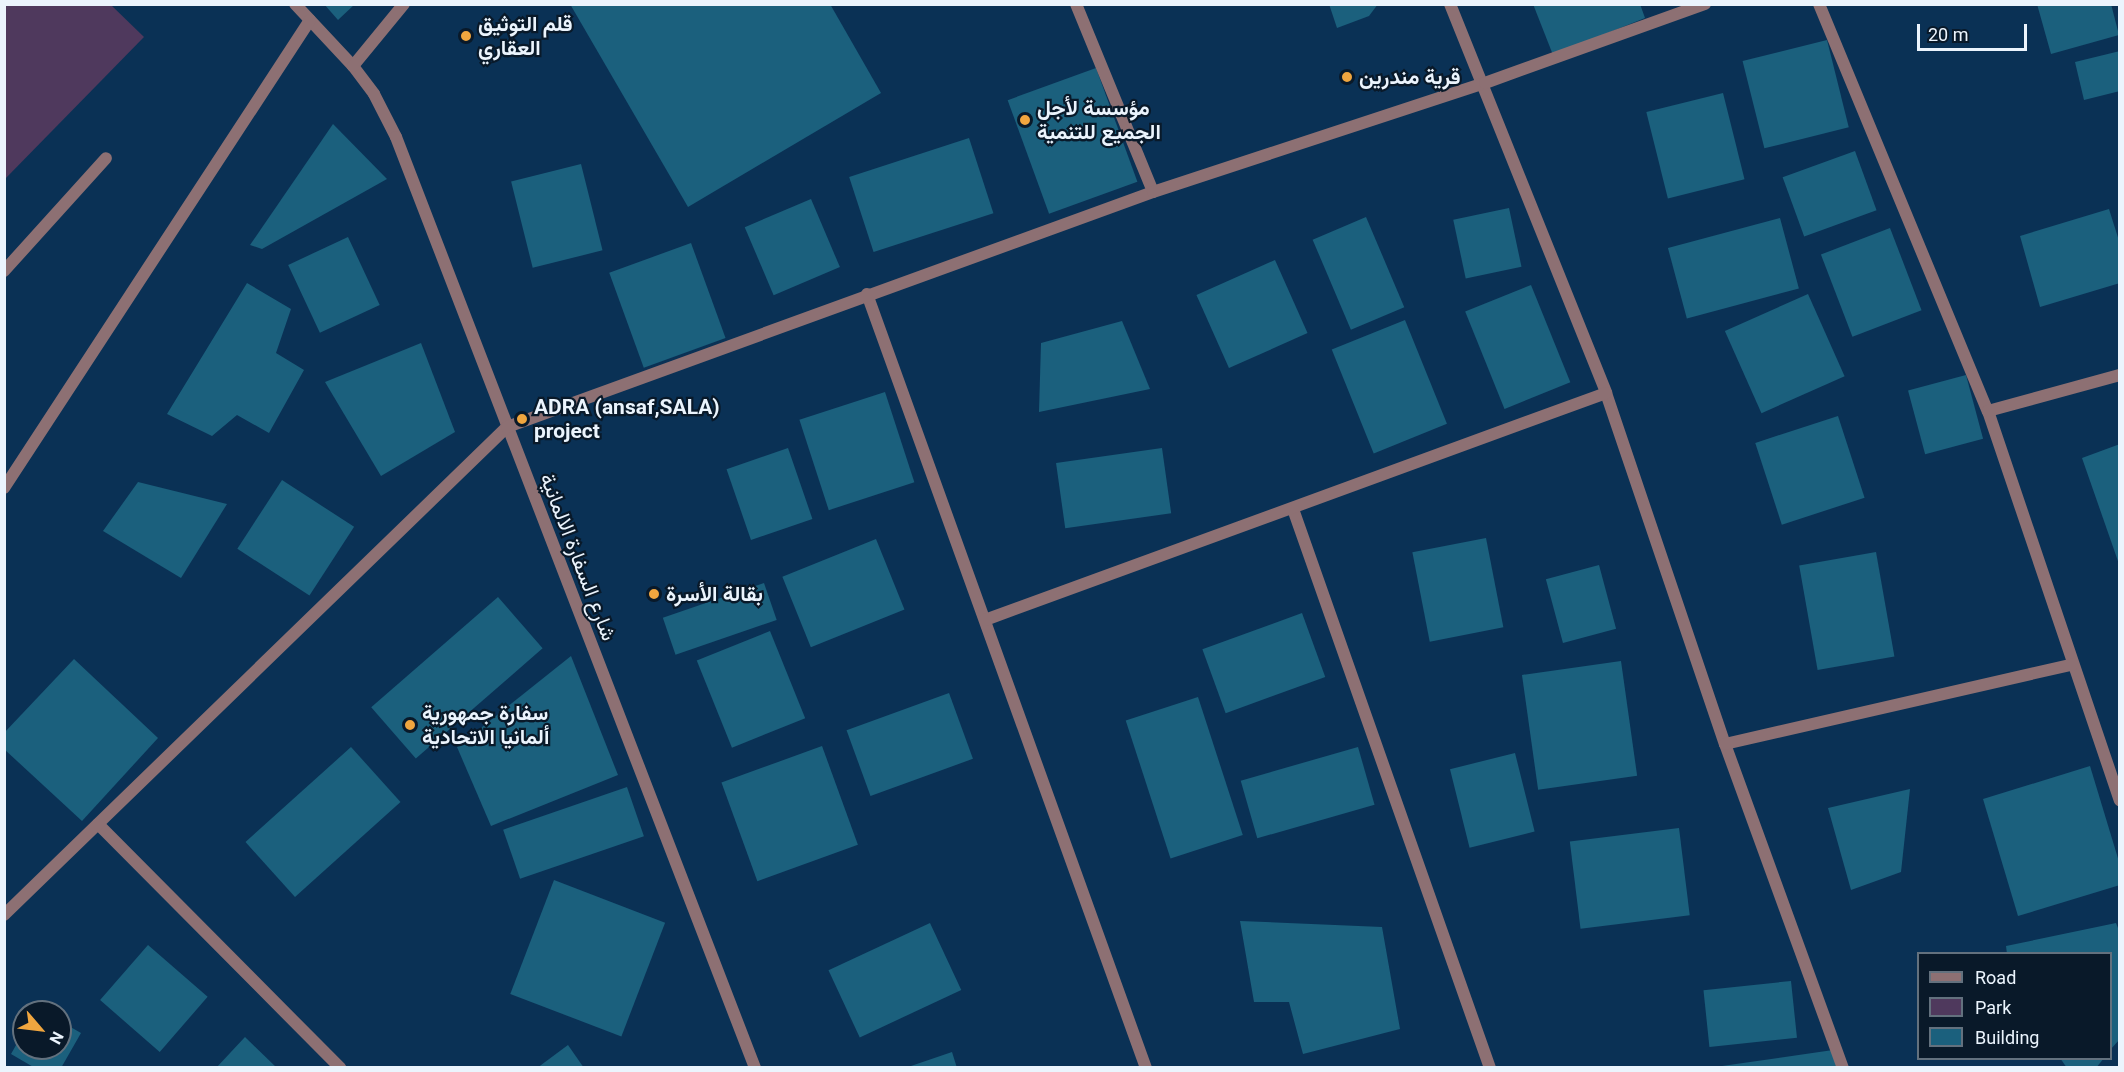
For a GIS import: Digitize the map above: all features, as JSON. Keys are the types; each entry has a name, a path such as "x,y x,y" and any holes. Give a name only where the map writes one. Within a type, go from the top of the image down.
{"street":[{"name":"شارع السفارة الالمانية","path":"295,4 354,66 374,94 396,137 755,1068"},
{"path":"354,66 404,4"},
{"path":"1076,4 1153,192"},
{"path":"1450,4 1485,83 1606,393 1725,744 1843,1068"},
{"path":"4,915 507,427 867,294 1153,192 1485,83 1705,4"},
{"path":"1819,4 1988,411 2073,664 2114,764 2120,800"},
{"path":"4,488 310,20"},
{"path":"4,271 106,158"},
{"path":"867,294 1146,1068"},
{"path":"1988,411 2120,375"},
{"path":"985,620 1606,393"},
{"path":"1293,509 1490,1068"},
{"path":"1725,744 2073,664"},
{"path":"98,824 340,1068"}],"green space":[{"path":"5,4 111,5 144,37 5,179"}],"building":[{"path":"324,4 355,4 338,20"},
{"path":"570,4 830,4 881,93 688,207"},
{"path":"1329,4 1378,4 1369,16 1337,28"},
{"path":"1533,4 1640,4 1645,18 1553,55"},
{"path":"2037,4 2111,4 2119,35 2051,54"},
{"path":"1827,40 1849,127 1764,148 1743,61"},
{"path":"2120,51 2120,91 2084,100 2075,62"},
{"path":"1096,68 1137,182 1049,214 1008,100"},
{"path":"1723,93 1745,179 1668,198 1646,112"},
{"path":"333,124 387,179 262,249 250,245"},
{"path":"969,138 993,213 874,252 849,177"},
{"path":"1855,151 1877,210 1804,237 1783,177"},
{"path":"581,164 603,250 533,268 511,181"},
{"path":"811,199 840,267 774,295 745,227"},
{"path":"1509,208 1521,267 1466,279 1453,220"},
{"path":"2109,209 2120,244 2120,283 2040,307 2020,236"},
{"path":"1366,217 1404,307 1351,330 1313,240"},
{"path":"1780,218 1799,289 1687,319 1668,248"},
{"path":"1890,228 1922,310 1852,337 1821,255"},
{"path":"348,237 380,305 320,333 288,265"},
{"path":"691,243 726,338 644,368 609,273"},
{"path":"1275,260 1308,333 1229,368 1196,295"},
{"path":"247,283 291,309 276,353 304,370 269,433 237,415 212,436 167,414"},
{"path":"1531,285 1570,382 1505,409 1465,312"},
{"path":"1808,294 1845,376 1761,413 1725,331"},
{"path":"1405,320 1447,424 1374,453 1332,350"},
{"path":"1122,321 1150,389 1039,412 1041,343"},
{"path":"421,343 455,432 381,476 325,382"},
{"path":"1966,375 1983,439 1925,454 1908,391"},
{"path":"885,392 914,482 829,510 799,420"},
{"path":"1838,416 1865,498 1782,525 1755,443"},
{"path":"2120,444 2120,564 2119,564 2082,458"},
{"path":"788,448 812,519 751,540 727,469"},
{"path":"1162,448 1171,513 1065,528 1056,463"},
{"path":"282,480 354,527 309,596 237,549"},
{"path":"138,482 227,504 181,578 103,531"},
{"path":"1486,538 1503,627 1430,642 1412,552"},
{"path":"876,539 904,609 811,647 782,577"},
{"path":"1876,552 1894,656 1818,670 1799,566"},
{"path":"1599,565 1616,629 1563,643 1546,579"},
{"path":"764,583 777,620 676,655 663,618"},
{"path":"498,597 543,648 416,759 371,707"},
{"path":"1302,613 1325,677 1226,713 1202,649"},
{"path":"770,631 805,718 732,748 697,661"},
{"path":"571,656 618,775 491,826 457,747"},
{"path":"74,659 158,738 82,821 4,749 4,733"},
{"path":"1621,661 1637,776 1538,790 1522,675"},
{"path":"949,693 973,759 871,796 847,730"},
{"path":"1198,697 1243,835 1171,858 1126,720"},
{"path":"822,746 858,845 757,881 721,783"},
{"path":"351,747 401,802 295,897 245,842"},
{"path":"1358,747 1375,805 1257,838 1241,781"},
{"path":"1515,753 1535,832 1470,848 1450,769"},
{"path":"2090,766 2120,865 2120,885 2018,916 1983,799"},
{"path":"627,787 644,836 520,879 503,830"},
{"path":"1910,789 1901,872 1851,890 1828,808"},
{"path":"1679,828 1690,915 1581,929 1570,841"},
{"path":"554,880 665,923 621,1037 510,994"},
{"path":"1240,921 1382,927 1400,1029 1303,1054 1289,1002 1254,1002"},
{"path":"930,923 961,990 860,1037 828,970"},
{"path":"2116,923 2120,933 2120,1039 2112,1048 2112,952 2007,952 2006,946"},
{"path":"148,945 208,997 160,1052 100,1000"},
{"path":"1791,981 1797,1038 1709,1047 1703,990"},
{"path":"72,1028 81,1033 72,1049"},
{"path":"245,1037 277,1068 216,1068"},
{"path":"568,1045 584,1068 537,1068"},
{"path":"1833,1050 1839,1068 1722,1068 1722,1066"},
{"path":"952,1052 957,1068 908,1068 908,1067"},
{"path":"21,1060 66,1060 61,1068 35,1068"},
{"path":"2061,1060 2102,1060 2096,1068 2067,1068"}],"place":[{"name":"قلم التوثيق العقاري","path":"466,36"},
{"name":"قرية مندرين","path":"1347,77"},
{"name":"مؤسسة لأجل الجميع للتنمية","path":"1025,120"},
{"name":"ADRA (ansaf,SALA) project","path":"522,419"},
{"name":"بقالة الأسرة","path":"654,594"},
{"name":"سفارة جمهورية ألمانيا الاتحادية","path":"410,725"}]}
